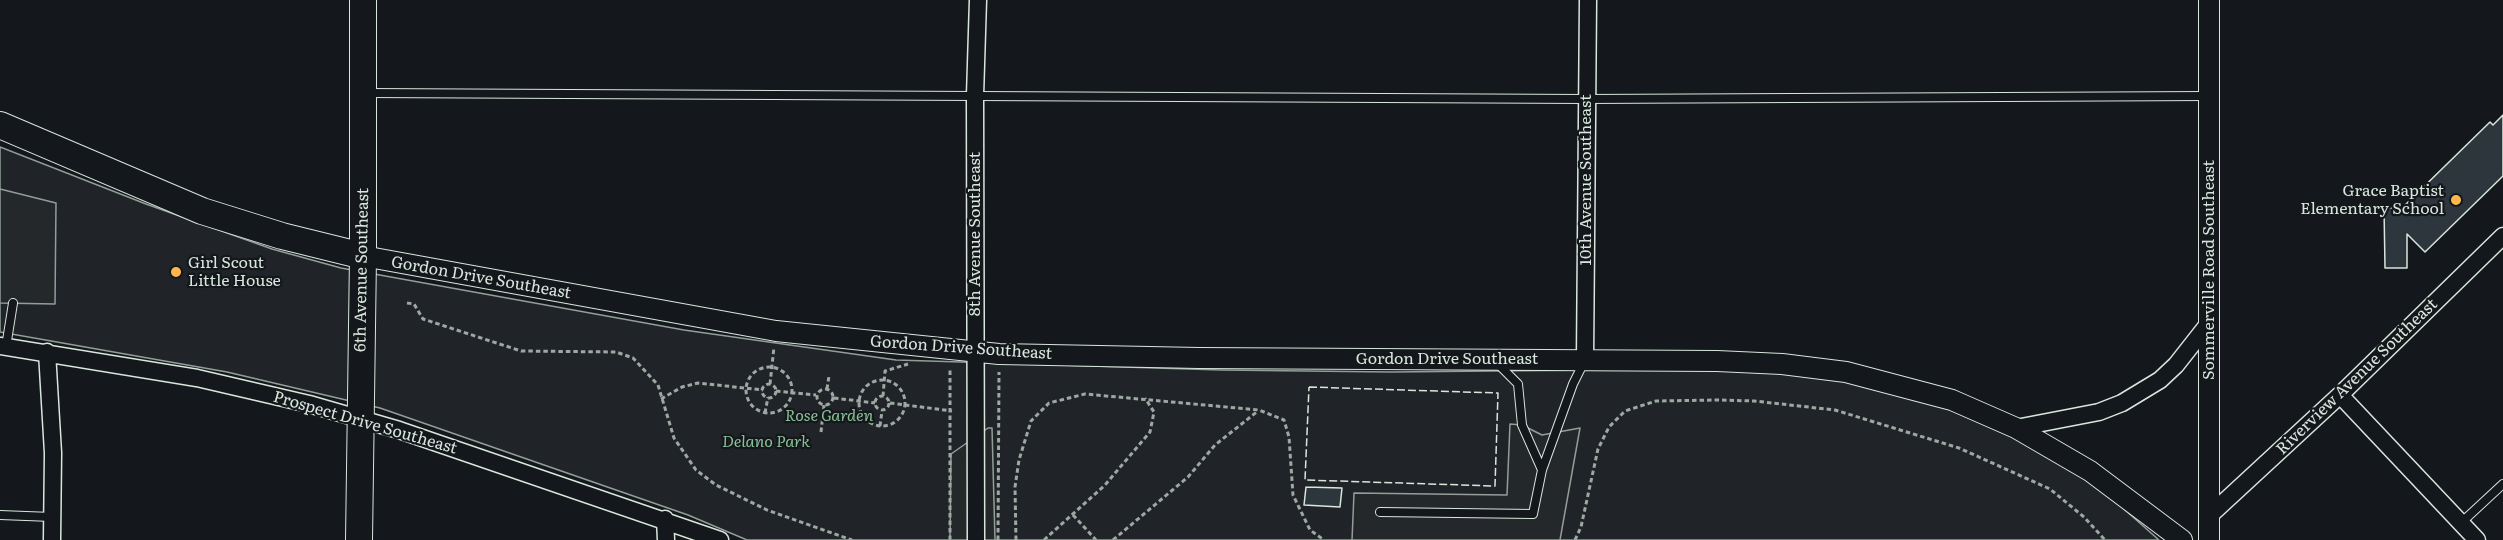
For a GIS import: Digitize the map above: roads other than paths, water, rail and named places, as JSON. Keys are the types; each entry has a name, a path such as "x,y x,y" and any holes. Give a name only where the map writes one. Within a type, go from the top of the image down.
{"main road":[{"name":"6th Avenue Southeast","path":"359,540 363,256 363,0"},
{"name":"Gordon Drive Southeast","path":"0,125 202,211 282,236 363,256"}],"street":[{"name":"8th Avenue Southeast","path":"976,540 975,96 978,0"},
{"name":"10th Avenue Southeast","path":"1585,360 1588,0"},
{"name":"Sommerville Road Southeast","path":"2209,540 2210,0"},
{"name":"Riverview Avenue Southeast","path":"2209,516 2340,395 2503,236"},
{"name":"Gordon Drive Southeast","path":"363,256 776,331 975,352 1187,358 1738,362 1846,372 1952,400 2016,428 2090,471 2182,540"},
{"path":"2016,428 2099,412 2122,403 2160,380 2176,365 2209,323"},
{"name":"Prospect Drive Southeast","path":"3,347 47,352 208,381 309,404 359,418 665,519 720,540"},
{"path":"47,352 52,453 52,540"},
{"path":"2340,395 2468,534"},
{"path":"665,519 666,540"}],"lane":[{"path":"363,93 1586,99 2209,96"},
{"path":"3,347 13,303"},
{"path":"1494,359 1518,384 1522,425 1542,470"},
{"path":"1380,512 1533,514 1542,470 1573,384 1585,360"},
{"path":"2468,534 2503,484"},
{"path":"0,515 52,517"}],"place":[{"name":"Grace Baptist Elementary School","path":"2456,200"},
{"name":"Girl Scout Little House","path":"176,272"}],"park label":[{"name":"Rose Garden","path":"829,416"},
{"name":"Delano Park","path":"766,442"}]}
